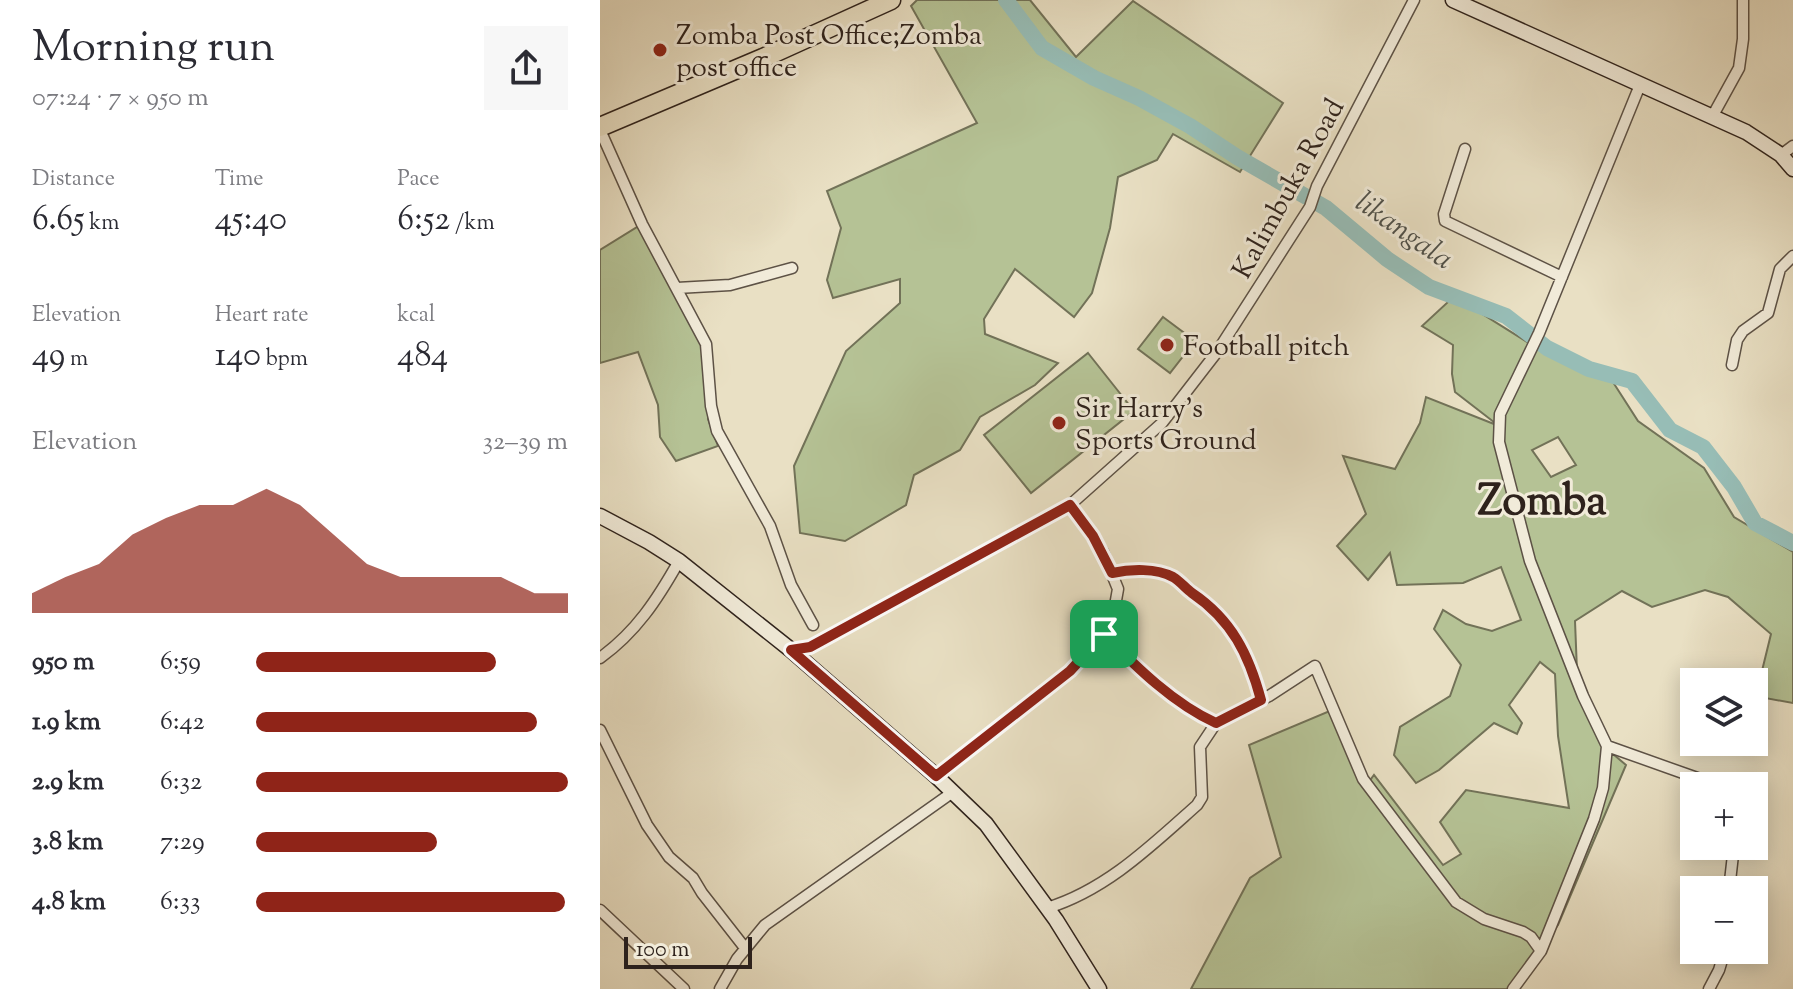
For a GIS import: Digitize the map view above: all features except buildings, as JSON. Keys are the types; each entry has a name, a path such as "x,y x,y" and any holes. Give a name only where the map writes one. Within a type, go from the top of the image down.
{"highway":[{"path":"600,128 891,0"}],"street":[{"name":"Kalimbuka Road","path":"791,650 810,647 1070,505 1162,423 1225,341 1310,207 1317,186 1414,0"},
{"path":"1453,0 1746,132 1781,155 1793,169"},
{"path":"1712,117 1739,68 1743,0"},
{"path":"1640,85 1530,354 1504,402 1500,414 1499,442 1531,567 1602,739 1607,746 1680,772"},
{"path":"600,128 642,224 706,344 711,406 717,431 770,526 791,585 813,625"},
{"path":"1781,155 1793,146"},
{"path":"1465,149 1444,214 1445,221 1562,277"},
{"path":"1732,365 1737,340 1743,331 1768,313 1780,269 1793,256"},
{"path":"677,288 730,285 792,268"},
{"path":"936,776 1070,671 1104,634 1113,617 1117,595 1112,573 1098,544 1070,505"},
{"path":"600,516 679,561 791,650 953,792 986,824 1047,908 1099,989"},
{"path":"600,658 645,617 679,561"},
{"path":"1112,573 1156,571 1173,577 1206,602 1223,617 1242,648 1261,700"},
{"path":"1104,634 1154,681 1200,716 1216,723"},
{"path":"1047,908 1102,885 1197,805 1202,797 1200,747 1216,723 1261,700 1315,666 1363,779 1456,902 1484,919 1523,932 1541,951"},
{"path":"600,730 647,825 669,857 693,878 745,948"},
{"path":"1513,989 1541,951 1594,819 1606,768 1607,746"},
{"path":"720,989 754,935 775,917 953,792"},
{"path":"600,910 684,989"},
{"path":"1709,989 1721,964"}],"green space":[{"path":"917,0 1030,0 1076,57 1133,1 1283,103 1240,172 1173,134 1157,160 1118,177 1110,228 1092,293 1074,317 1015,269 984,319 985,334 1058,363 1035,385 980,417 960,450 914,475 906,505 845,541 800,533 794,466 846,351 900,303 900,279 833,298 827,280 841,228 827,191 977,123 911,6"},
{"path":"642,224 709,343 708,419 718,446 676,461 660,437 658,405 638,352 600,363 600,250"},
{"path":"1449,301 1471,307 1553,358 1611,379 1638,421 1704,468 1734,517 1793,552 1793,703 1768,699 1768,668 1763,668 1771,634 1728,597 1705,590 1652,607 1622,591 1575,621 1577,671 1607,749 1626,765 1558,925 1508,989 1191,989 1250,878 1281,857 1249,745 1332,710 1365,787 1374,775 1443,865 1461,854 1440,822 1466,790 1569,808 1558,736 1555,674 1540,662 1509,705 1522,723 1517,734 1494,723 1439,770 1416,783 1394,755 1400,727 1450,696 1461,665 1434,629 1443,610 1466,624 1492,631 1521,620 1501,567 1463,583 1397,585 1390,553 1368,580 1337,546 1366,514 1343,456 1395,469 1420,423 1426,397 1499,426 1455,392 1453,345 1422,326","holes":["1558,437 1576,465 1551,477 1532,450"]},
{"name":"Football pitch","path":"1163,317 1195,341 1170,373 1138,349"},
{"name":"Sir Harry's Sports Ground","path":"1088,353 1134,411 1031,493 984,435"}],"waterway":[{"name":"likangala","path":"1006,0 1042,48 1190,126 1326,208 1387,259 1429,287 1506,316 1547,348 1589,369 1632,381 1670,430 1703,447 1734,487 1755,523 1793,543"}],"place":[{"name":"Zomba Post Office;Zomba post office","path":"660,50"},
{"name":"Football pitch","path":"1167,345"},
{"name":"Sir Harry's Sports Ground","path":"1059,423"}],"district":[{"name":"Zomba","path":"1542,499"}],"route":[{"path":"1070,505 1103,552 1112,573 1156,571 1173,577 1223,617 1242,648 1261,700 1216,723 1200,716 1154,681 1104,634 1070,671 936,776 791,650 810,647 1070,505"}]}
